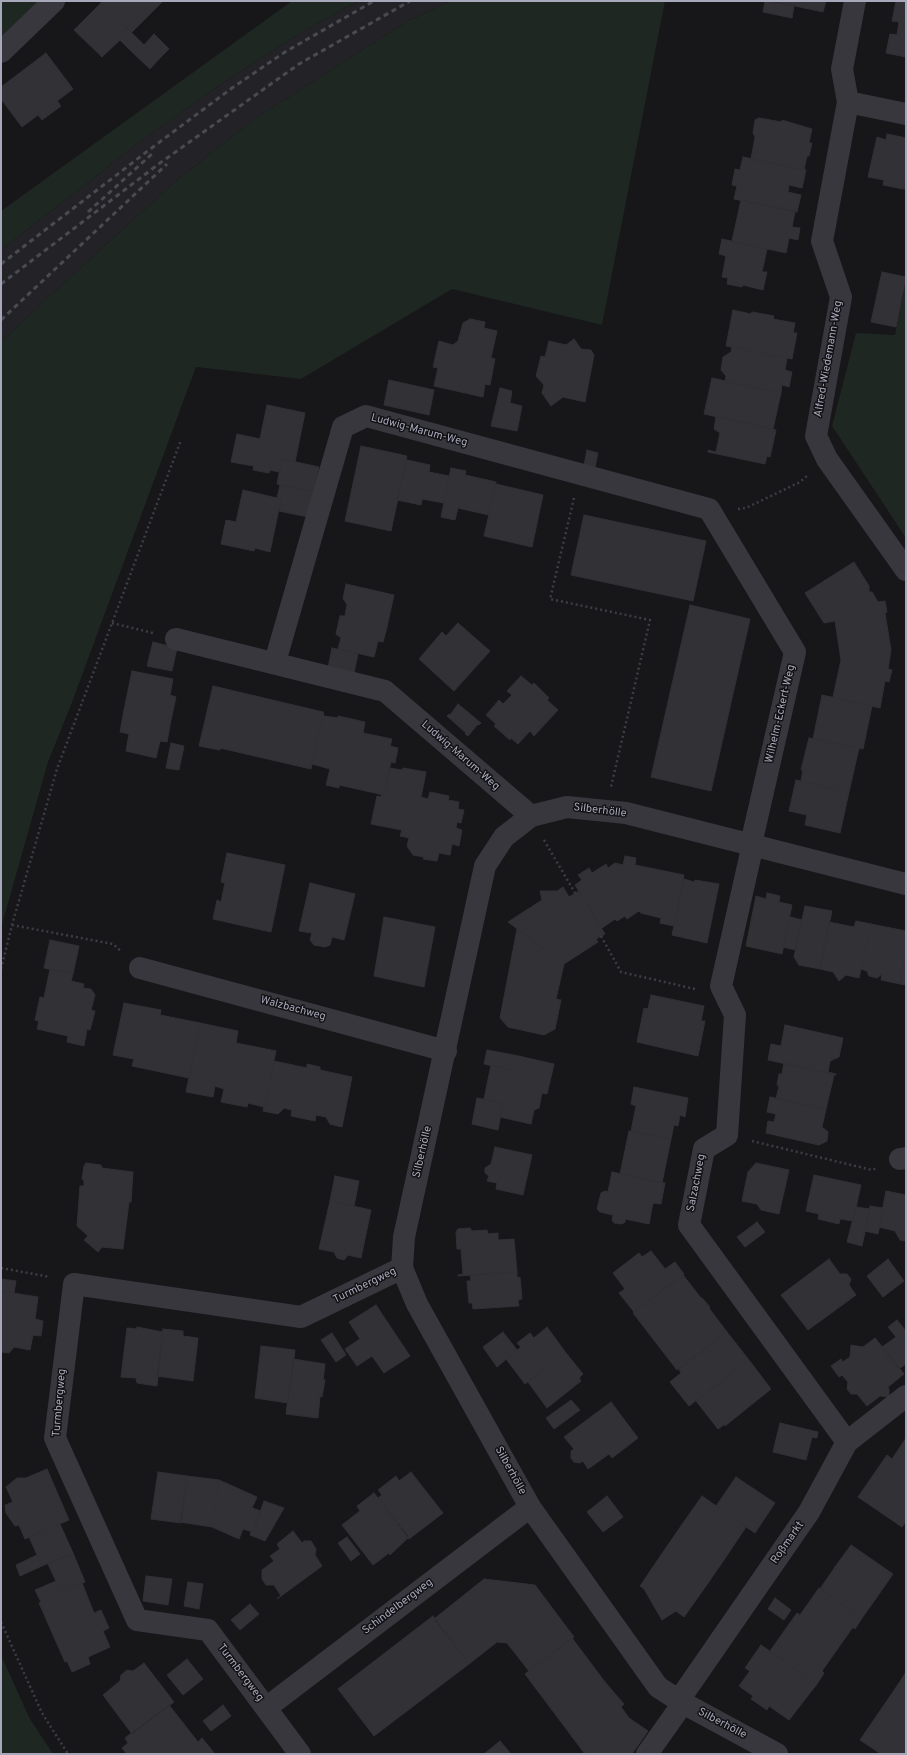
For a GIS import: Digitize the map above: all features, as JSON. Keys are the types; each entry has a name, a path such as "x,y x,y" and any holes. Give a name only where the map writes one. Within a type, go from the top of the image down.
{"street":[{"path":"1,52 54,1"},
{"name":"Alfred-Wiedemann-Weg","path":"855,1 842,69 848,102 822,241 841,297 816,436 827,459 906,570"},
{"path":"848,102 906,114"},
{"name":"Ludwig-Marum-Weg","path":"275,662 343,428 366,416 709,509"},
{"name":"Wilhelm-Eckert-Weg","path":"709,509 795,652 752,844"},
{"name":"Ludwig-Marum-Weg","path":"176,639 275,662 385,691 531,816"},
{"name":"Silberhölle","path":"778,1754 681,1702 658,1687 530,1507 416,1304 402,1268 404,1237 446,1051 485,866 504,837 531,816 567,807 626,814 752,844 906,884"},
{"path":"727,1135 735,1015 721,986 752,844"},
{"name":"Walzbachweg","path":"140,968 446,1051"},
{"name":"Salzachweg","path":"727,1135 704,1148 689,1226 847,1442"},
{"name":"Turmbergweg","path":"300,1754 208,1630 137,1620 55,1438 74,1284 301,1317 402,1268"},
{"name":"Roßmarkt","path":"647,1754 809,1512 847,1442 906,1396"},
{"name":"Schindelbergweg","path":"266,1708 530,1507"}],"path":[{"path":"1,969 12,925 57,769 182,440"},
{"path":"709,509 746,508 800,482 827,459"},
{"path":"580,474 550,599 650,620 605,811"},
{"path":"112,623 176,639"},
{"path":"531,816 575,893"},
{"path":"12,925 113,944 140,968"},
{"path":"601,936 621,972 726,996"},
{"path":"727,1135 872,1170 903,1158"},
{"path":"1,1268 46,1276 74,1284"},
{"path":"1,1622 42,1713 68,1754"}],"shaded area":[{"path":"1,1 39,1 1,39"},
{"path":"292,1 358,1 302,32 230,78 146,137 1,250 1,211"},
{"path":"358,1 450,1 406,22 256,118 177,180 1,342 1,250 146,137 230,78 302,32"},
{"path":"450,1 665,1 602,325 452,289 301,379 196,367 71,705 48,762 1,928 1,342 177,180 256,118 406,22"},
{"path":"906,281 906,538 832,426 856,333 895,335"},
{"path":"1,1655 30,1719 53,1754 1,1754"}],"building":[{"path":"103,1 163,1 131,33 101,3"},
{"path":"765,1 794,6 792,18 763,12"},
{"path":"772,1 826,1 823,12"},
{"path":"896,1 906,1 906,57 886,53 890,34 897,35 899,22 892,21"},
{"path":"101,3 141,42 131,51 120,40 102,57 74,30"},
{"path":"154,34 169,49 159,59 144,45"},
{"path":"141,42 159,59 150,69 131,51"},
{"path":"46,53 73,89 57,101 61,106 42,120 38,115 22,127 1,99 1,87"},
{"path":"759,118 782,122 782,120 812,129 809,143 812,143 804,170 751,159 755,137 753,133 755,120"},
{"path":"887,134 906,138 906,175 903,189 883,185 884,180 868,177 877,137 886,140"},
{"path":"743,157 806,170 802,188 789,185 788,192 801,195 797,212 734,199 737,186 732,185 735,169 740,170"},
{"path":"906,175 906,189 903,189"},
{"path":"741,200 795,211 792,227 800,228 798,240 789,238 786,253 732,241"},
{"path":"722,239 767,249 762,272 767,272 763,290 743,285 742,287 727,284 728,278 722,277 726,256 719,254"},
{"path":"882,272 906,277 896,327 871,322"},
{"path":"733,310 751,314 752,312 774,316 773,319 795,323 793,333 797,333 792,359 726,346"},
{"path":"470,319 485,322 484,328 497,331 491,358 495,359 490,385 485,384 483,397 434,386 438,368 433,367 439,341 453,345 458,341 463,323"},
{"path":"574,339 581,349 591,350 594,355 585,402 563,397 551,406 542,393 544,385 536,376 541,356 545,357 549,341 566,345"},
{"path":"732,347 787,358 785,370 792,372 789,387 782,385 781,393 725,381 726,376 721,370 723,357 731,352"},
{"path":"712,378 781,393 773,429 704,414"},
{"path":"389,380 434,390 429,415 384,405"},
{"path":"500,388 512,391 510,403 522,406 517,431 491,426"},
{"path":"267,405 305,413 295,462 282,459 279,472 270,470 269,473 253,470 254,466 231,462 237,434 260,439"},
{"path":"716,417 776,430 770,457 767,456 765,464 708,452 708,450 716,452 720,433 714,429"},
{"path":"361,446 407,456 391,531 345,521"},
{"path":"587,450 598,453 594,472 583,470"},
{"path":"282,459 319,467 314,492 277,484"},
{"path":"407,460 430,465 429,472 449,476 444,503 422,499 421,505 397,500"},
{"path":"451,468 466,471 465,475 496,482 489,515 458,508 455,520 441,517"},
{"path":"496,484 543,495 532,547 484,536"},
{"path":"280,485 314,492 308,517 279,511 281,499 277,498"},
{"path":"243,490 281,499 270,552 255,548 254,551 221,544 226,520 236,522"},
{"path":"584,515 706,541 693,601 571,575"},
{"path":"854,562 869,586 869,592 872,592 878,602 885,601 887,612 885,613 891,650 841,660 835,621 824,623 805,593"},
{"path":"346,584 394,595 387,627 340,616 345,616 347,604 343,599"},
{"path":"690,605 750,619 711,791 651,777"},
{"path":"340,616 387,627 383,642 378,641 374,657 338,649 341,638 336,634"},
{"path":"458,623 490,651 454,691 419,659 442,632 446,636"},
{"path":"153,642 177,648 172,671 147,666"},
{"path":"332,648 358,654 354,673 328,668"},
{"path":"891,650 888,669 892,670 889,682 885,681 880,708 833,697 841,660"},
{"path":"132,671 173,679 170,695 176,697 171,720 124,710"},
{"path":"521,676 532,685 534,683 549,698 547,700 558,710 534,736 530,731 518,744 511,738 510,740 494,726 496,724 486,715 499,700 503,704 512,695 507,691"},
{"path":"213,686 323,712 311,769 220,748 220,750 199,746"},
{"path":"822,695 872,706 863,749 813,739"},
{"path":"458,704 481,723 479,725 478,724 468,736 447,716 449,714 450,715"},
{"path":"124,710 171,720 167,742 160,741 156,758 126,751 129,734 120,732"},
{"path":"323,712 324,716 338,718 338,716 365,722 363,733 392,739 390,746 398,748 395,763 391,762 384,795 339,785 339,788 326,785 330,769 312,764"},
{"path":"809,738 859,748 849,792 801,781 803,770 801,770"},
{"path":"171,743 184,746 179,770 166,768"},
{"path":"389,768 402,770 403,768 426,772 421,797 428,799 430,792 449,796 448,800 459,802 458,809 464,810 461,823 457,822 456,828 462,830 459,846 452,844 450,855 439,853 437,861 423,859 424,857 413,855 407,846 409,838 400,836 402,830 371,824 377,796 381,797 382,794 384,795"},
{"path":"796,780 849,792 840,833 805,825 807,815 789,811"},
{"path":"227,853 285,865 271,932 213,919 217,900 221,902 225,883 221,882"},
{"path":"625,856 636,858 635,865 684,875 674,926 660,923 661,918 641,913 639,911 627,919 625,916 617,921 615,919 602,928 575,885 582,880 578,875 589,868 592,873 606,864 608,868 615,863 623,865"},
{"path":"684,879 694,882 695,880 719,884 707,943 672,935"},
{"path":"310,883 355,894 344,940 332,937 330,945 325,947 314,945 310,940 312,933 299,931"},
{"path":"563,887 569,897 579,891 605,934 596,939 598,942 564,964 508,922 542,900 540,891 557,891"},
{"path":"767,893 780,896 779,902 792,905 782,954 746,946 756,896 766,899"},
{"path":"805,906 832,911 820,969 799,965 794,957"},
{"path":"384,917 435,927 424,987 374,976"},
{"path":"790,917 802,920 795,950 783,947"},
{"path":"856,921 871,924 859,978 846,975 839,981 833,972 820,969 829,922 854,927"},
{"path":"871,924 906,931 906,953 900,984 881,980 882,974 877,978 869,976 867,971 861,969"},
{"path":"517,929 564,964 556,999 561,1000 555,1029 544,1035 508,1027 500,1018"},
{"path":"50,940 79,946 73,974 44,968"},
{"path":"906,953 906,985 900,984"},
{"path":"50,969 73,974 71,981 84,984 83,988 91,989 95,995 91,1010 95,1011 90,1030 87,1029 84,1046 67,1042 68,1036 37,1029 39,1021 35,1020 40,997 44,998"},
{"path":"651,995 704,1006 701,1021 705,1021 698,1056 637,1042 644,1008 648,1009"},
{"path":"124,1003 161,1010 160,1015 200,1023 189,1078 132,1066 134,1059 113,1055"},
{"path":"200,1023 238,1031 236,1043 276,1051 264,1107 248,1103 247,1107 221,1102 224,1089 215,1086 213,1097 186,1092"},
{"path":"785,1025 843,1038 839,1057 830,1061 828,1072 836,1075 768,1060 771,1044 781,1046"},
{"path":"487,1050 514,1055 511,1070 484,1064"},
{"path":"514,1055 554,1064 547,1094 542,1093 539,1108 534,1110 531,1124 500,1117 503,1103 484,1099 491,1065 511,1070"},
{"path":"274,1061 307,1068 307,1064 320,1067 320,1070 352,1077 342,1127 330,1124 326,1117 316,1115 315,1121 291,1116 292,1110 284,1108 278,1114 263,1111"},
{"path":"784,1063 834,1075 826,1109 776,1099 779,1086 777,1085 779,1074 782,1074"},
{"path":"634,1087 688,1098 685,1117 680,1115 678,1126 674,1125 671,1139 631,1131 636,1106 631,1104"},
{"path":"770,1097 826,1109 822,1127 828,1132 827,1141 819,1145 766,1133 768,1121 774,1122 776,1114 767,1112"},
{"path":"477,1098 503,1103 498,1130 472,1124"},
{"path":"629,1131 671,1139 662,1183 620,1174"},
{"path":"495,1147 532,1155 523,1195 496,1189 497,1183 487,1181 489,1176 485,1173 485,1168 491,1164"},
{"path":"86,1163 101,1165 102,1168 133,1172 131,1202 129,1202 123,1249 102,1247 98,1252 84,1240 88,1236 77,1226 80,1186 84,1186 84,1180 82,1179 84,1166"},
{"path":"756,1163 789,1170 779,1214 761,1210 757,1204 742,1201 748,1172"},
{"path":"612,1172 665,1183 661,1204 653,1203 649,1224 625,1219 625,1222 622,1224 614,1223 612,1220 613,1215 600,1212 597,1209 601,1193 605,1191 608,1192"},
{"path":"814,1175 861,1185 853,1221 840,1219 839,1224 818,1219 819,1214 806,1211"},
{"path":"335,1176 359,1181 354,1206 330,1201"},
{"path":"886,1191 906,1195 906,1241 900,1240 895,1231 879,1227"},
{"path":"330,1201 371,1210 361,1258 348,1255 344,1260 337,1258 334,1252 319,1249"},
{"path":"870,1206 883,1208 878,1234 865,1231"},
{"path":"856,1207 870,1209 862,1246 847,1242"},
{"path":"757,1222 765,1232 745,1247 737,1237"},
{"path":"470,1228 472,1231 487,1230 488,1234 498,1233 498,1240 514,1239 517,1272 458,1276 463,1274 461,1249 457,1249 456,1232 458,1229"},
{"path":"651,1251 665,1269 675,1262 684,1274 634,1312 619,1293 625,1289 613,1273 639,1253 642,1257"},
{"path":"829,1259 840,1274 847,1274 851,1279 849,1285 856,1295 808,1330 781,1295"},
{"path":"888,1259 904,1281 883,1297 867,1276"},
{"path":"517,1272 517,1278 520,1277 522,1299 518,1300 519,1306 473,1309 472,1303 469,1303 467,1281 471,1281 470,1275"},
{"path":"683,1275 710,1307 709,1308 727,1332 677,1370 633,1313"},
{"path":"1,1279 16,1281 14,1293 1,1291"},
{"path":"1,1291 38,1297 35,1319 43,1321 41,1336 33,1335 30,1350 14,1347 9,1353 1,1352"},
{"path":"376,1305 410,1356 384,1373 372,1356 357,1366 345,1349 360,1339 349,1322"},
{"path":"897,1320 906,1331 906,1364 899,1369 882,1347 896,1337 888,1327"},
{"path":"137,1327 163,1332 157,1386 137,1383 136,1378 121,1377 127,1328 137,1329"},
{"path":"547,1327 566,1353 525,1384 506,1359 521,1347 517,1343 530,1333 534,1338"},
{"path":"163,1329 183,1331 183,1336 198,1338 193,1381 157,1376"},
{"path":"503,1332 517,1350 497,1367 483,1347"},
{"path":"727,1332 749,1360 689,1406 670,1382 681,1373 679,1369"},
{"path":"332,1333 346,1355 336,1362 321,1340"},
{"path":"875,1338 904,1374 888,1387 889,1397 880,1396 867,1406 857,1394 851,1394 847,1389 848,1382 842,1375 839,1377 831,1366 841,1359 843,1362 850,1357 851,1345 863,1347"},
{"path":"261,1346 295,1350 288,1403 255,1398"},
{"path":"566,1353 583,1374 579,1378 581,1381 547,1408 528,1382"},
{"path":"293,1359 325,1364 323,1380 325,1380 322,1397 320,1396 318,1418 286,1414"},
{"path":"749,1360 771,1389 725,1426 725,1424 718,1429 696,1401"},
{"path":"571,1400 580,1410 554,1429 546,1418"},
{"path":"611,1402 638,1438 612,1458 609,1454 588,1469 583,1461 580,1463 574,1462 571,1458 571,1451 574,1449 564,1437"},
{"path":"780,1423 818,1432 817,1438 812,1437 806,1460 773,1452"},
{"path":"906,1438 906,1521 902,1527 858,1497 887,1455 892,1459"},
{"path":"47,1469 69,1520 25,1539 19,1525 15,1526 6,1513 5,1505 13,1502 6,1487 17,1478 26,1478"},
{"path":"158,1472 187,1476 181,1523 151,1519"},
{"path":"411,1472 443,1513 409,1539 378,1498 382,1495 378,1490 396,1476 399,1481"},
{"path":"187,1476 219,1480 212,1527 180,1522"},
{"path":"736,1477 775,1503 755,1533 716,1506"},
{"path":"219,1480 257,1497 252,1508 261,1511 253,1532 243,1529 239,1539 212,1527"},
{"path":"374,1493 409,1537 390,1555 389,1553 373,1565 342,1525 360,1511 357,1506"},
{"path":"607,1496 623,1517 603,1532 587,1512"},
{"path":"702,1496 746,1527 726,1557 681,1526"},
{"path":"264,1501 284,1508 265,1541 250,1535 251,1532 253,1532"},
{"path":"60,1524 73,1553 42,1566 29,1537"},
{"path":"681,1526 726,1557 706,1586 661,1555"},
{"path":"293,1531 302,1543 304,1541 311,1541 316,1549 315,1555 322,1566 277,1599 281,1596 274,1585 266,1585 262,1579 262,1570 274,1561 270,1556 280,1549 277,1544"},
{"path":"347,1537 360,1554 351,1561 338,1543"},
{"path":"851,1545 893,1574 877,1597 835,1567"},
{"path":"73,1553 85,1582 61,1592 48,1564"},
{"path":"37,1555 42,1566 20,1576 16,1565"},
{"path":"661,1555 706,1586 684,1617 676,1611 662,1620 644,1589 640,1586"},
{"path":"835,1567 877,1597 862,1618 820,1589"},
{"path":"146,1576 172,1579 168,1605 143,1601"},
{"path":"484,1579 535,1585 574,1637 529,1671 507,1643 497,1642 469,1664 434,1619"},
{"path":"56,1581 61,1592 82,1583 94,1613 101,1610 109,1628 103,1631 110,1647 88,1657 90,1664 72,1672 67,1661 65,1662 39,1603 41,1602 35,1590"},
{"path":"188,1582 203,1584 199,1609 184,1606"},
{"path":"819,1588 862,1618 855,1629 853,1627 822,1671 824,1673 817,1684 770,1651 797,1613 800,1615"},
{"path":"775,1598 791,1610 784,1620 768,1609"},
{"path":"250,1604 259,1614 240,1630 231,1620"},
{"path":"433,1616 469,1664 374,1736 338,1689"},
{"path":"572,1638 605,1682 558,1718 525,1674"},
{"path":"761,1645 817,1684 789,1720 769,1706 767,1710 751,1699 753,1696 739,1686 750,1671 745,1668"},
{"path":"187,1659 203,1679 183,1695 167,1675"},
{"path":"144,1663 174,1702 132,1734 103,1695 120,1681 121,1675 127,1670 133,1671"},
{"path":"906,1672 906,1692 897,1686"},
{"path":"605,1682 624,1704 621,1707 629,1718 648,1731 632,1754 585,1754 558,1718"},
{"path":"897,1686 906,1692 906,1754 881,1754 860,1740"},
{"path":"169,1705 198,1742 182,1754 127,1754 122,1748 128,1743 125,1738"},
{"path":"223,1705 231,1716 211,1731 203,1721"},
{"path":"202,1738 215,1754 182,1754 198,1742"},
{"path":"500,1741 511,1754 484,1754"}],"railway":[{"path":"1,264 232,88 285,52 374,1"},
{"path":"1,284 160,163 299,64 410,1"},
{"path":"88,212 153,153"},
{"path":"1,320 167,164"}]}
